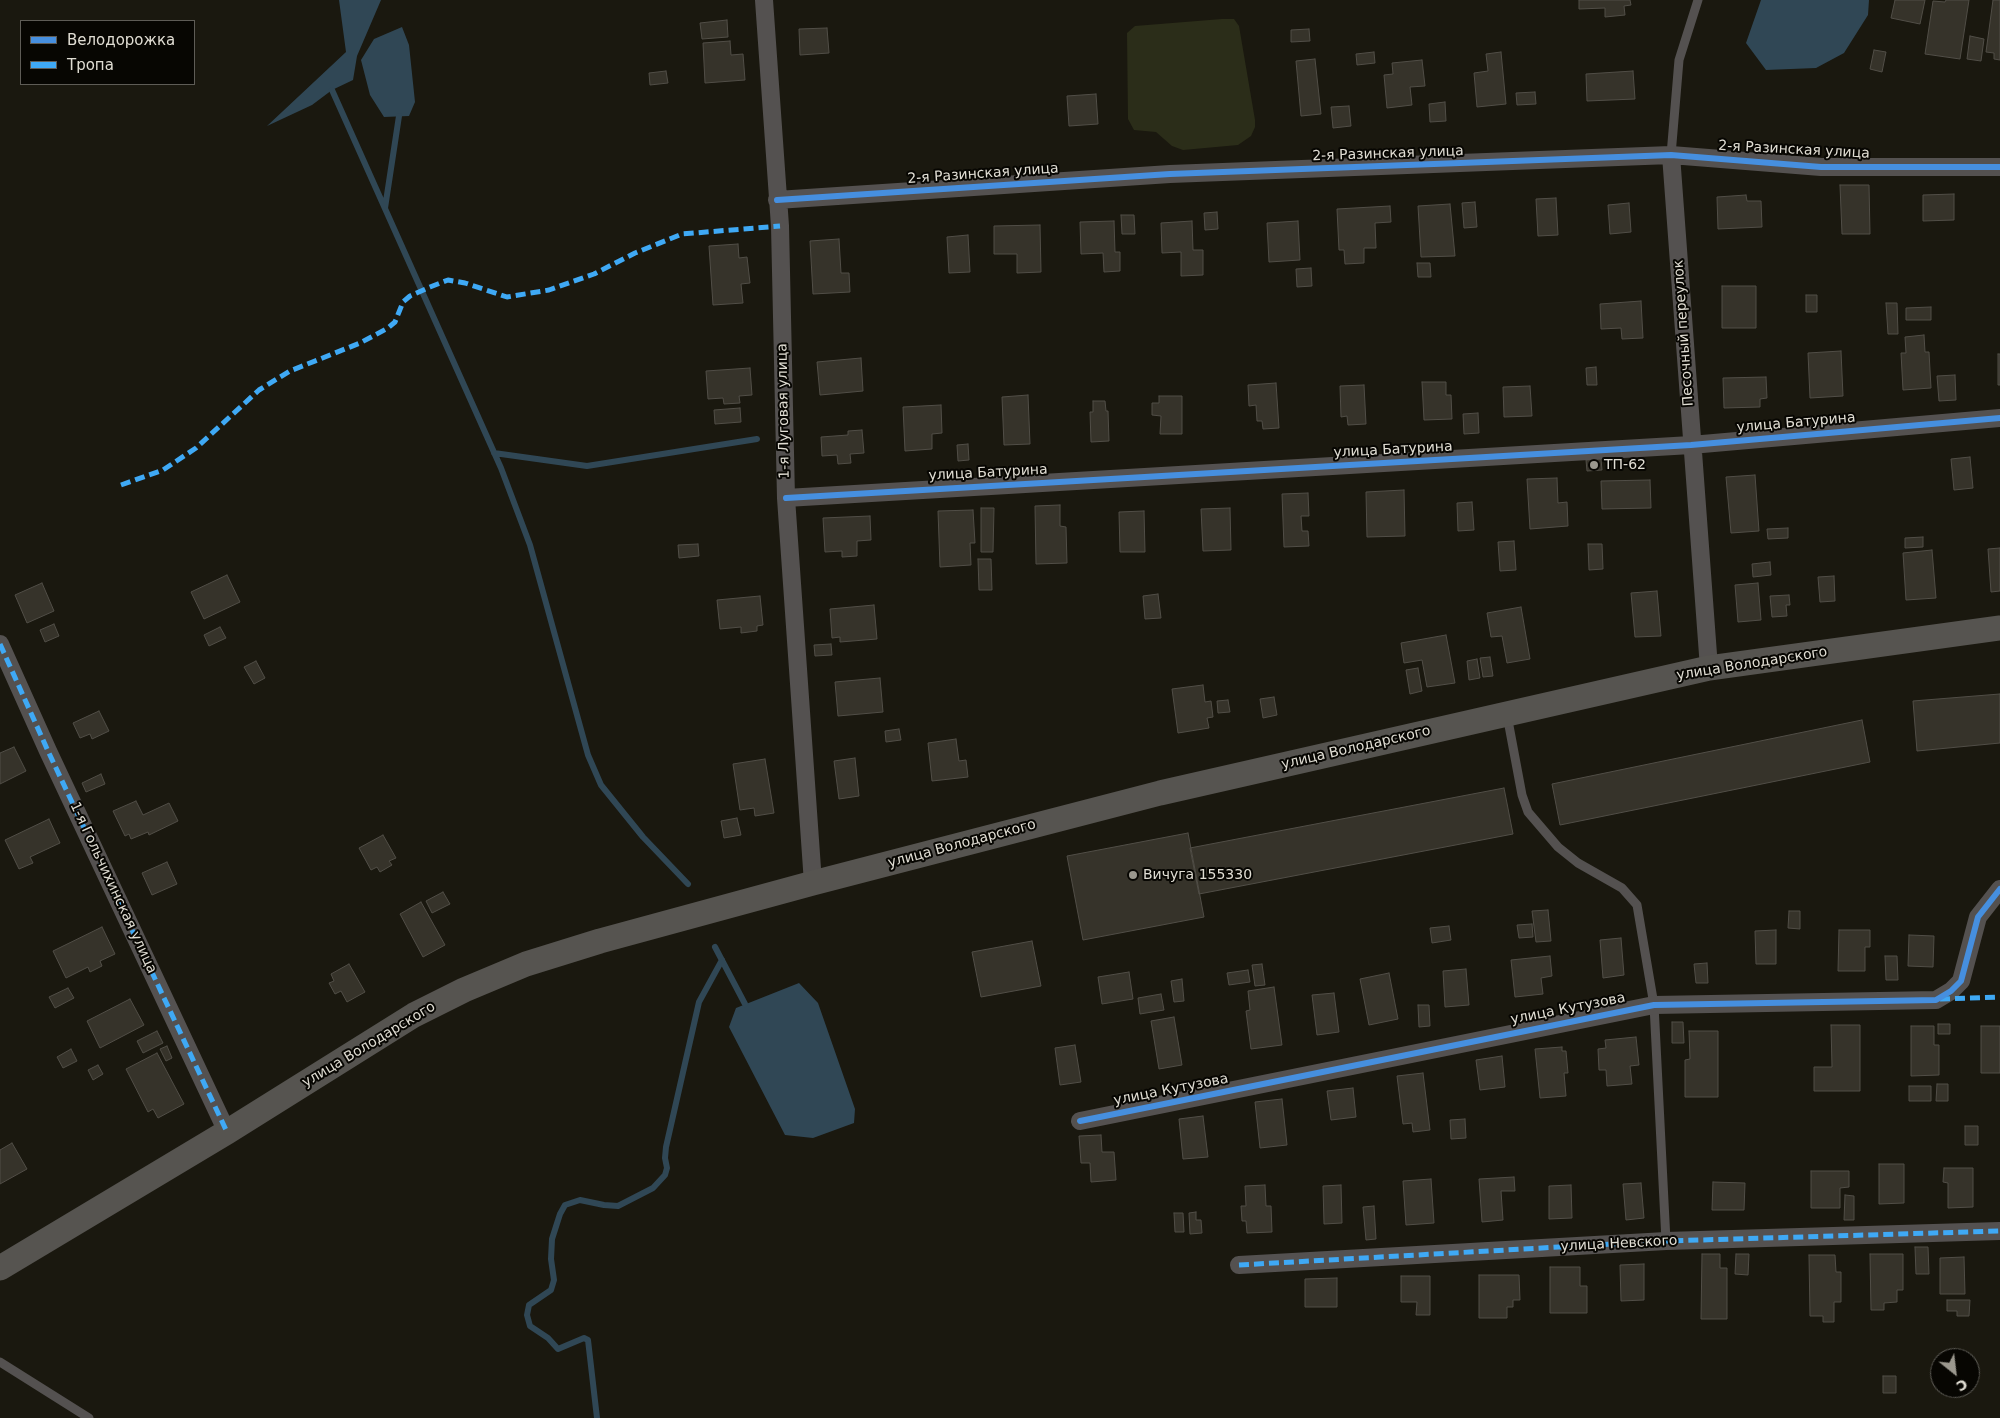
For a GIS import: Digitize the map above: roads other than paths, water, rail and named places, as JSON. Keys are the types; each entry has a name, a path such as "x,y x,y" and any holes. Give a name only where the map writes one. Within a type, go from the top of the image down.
{"main road":[{"name":"улица Володарского","path":"0,1268 227,1132 414,1015 473,986 526,964 600,941 813,883 1160,793 1709,668 2000,628"}],"street":[{"name":"1-я Луговая улица","path":"764,0 777,200 786,498 813,883"},
{"name":"2-я Разинская улица","path":"777,200 1170,174 1671,155 1821,167 2000,167"},
{"name":"Песочный переулок","path":"1671,155 1709,668"},
{"name":"улица Батурина","path":"786,498 1691,445 2000,418"},
{"name":"1-я Гольчихинская улица","path":"0,644 52,760 227,1132"},
{"name":"улица Кутузова","path":"1080,1121 1654,1005 1936,1000 1952,991 1961,981 1978,917 2000,889"},
{"name":"улица Невского","path":"1239,1266 1666,1241 2000,1231"}],"lane":[{"name":"Песочный переулок","path":"1671,155 1679,60 1698,0"},
{"path":"1507,714 1522,795 1528,812 1558,847 1578,863 1622,888 1637,905 1654,1005 1666,1241"},
{"path":"0,1362 89,1418"}],"water":[{"path":"339,0 381,0 357,56 353,80 332,90 312,105 267,126 346,52"},
{"path":"1761,0 1869,0 1868,15 1844,53 1816,68 1766,70 1746,43"},
{"path":"402,27 409,45 415,102 409,116 384,117 370,95 361,60 374,39"},
{"path":"799,983 818,1003 855,1109 854,1123 813,1138 785,1135 729,1027 736,1008"}],"waterway":[{"path":"332,90 501,468 530,545 588,755 601,785 643,837 688,884"},
{"path":"385,208 399,116"},
{"path":"494,453 587,466 757,439"},
{"path":"715,947 745,1004"},
{"path":"597,1418 588,1340 584,1338 558,1349 548,1338 530,1326 527,1315 529,1305 551,1290 554,1280 551,1259 552,1239 565,1205 580,1200 618,1206 653,1188 665,1175 667,1168 665,1158 666,1147 699,1002 722,960"}],"place":[{"name":"ТП-62","path":"1594,465"},
{"name":"Вичуга 155330","path":"1133,875"}]}
